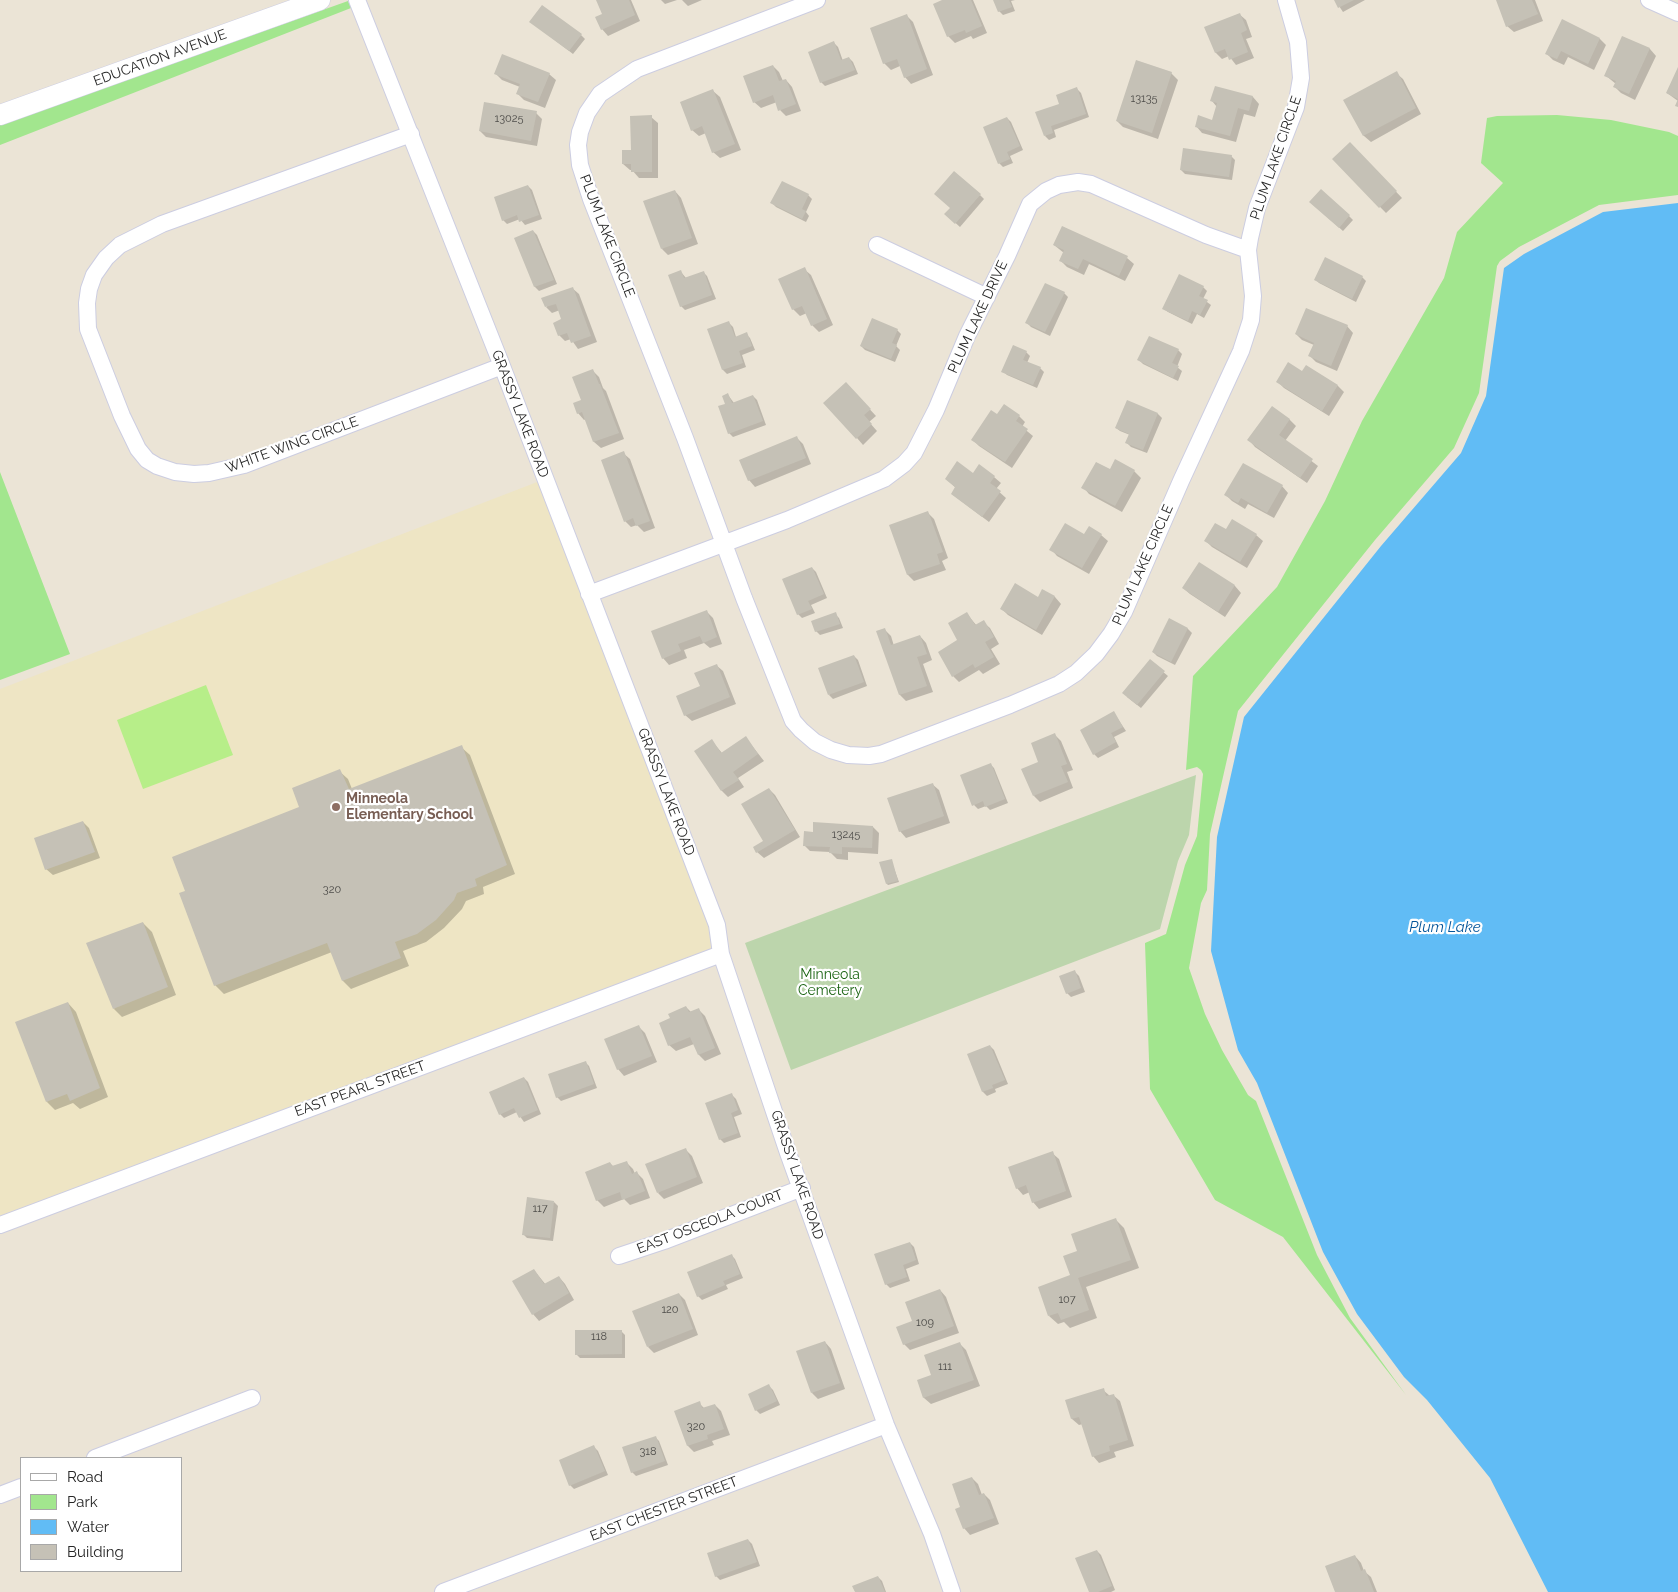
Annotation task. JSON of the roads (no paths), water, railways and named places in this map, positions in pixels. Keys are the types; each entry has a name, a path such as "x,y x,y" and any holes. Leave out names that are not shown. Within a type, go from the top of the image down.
{"street":[{"name":"EDUCATION AVENUE","path":"0,115 320,0"},
{"name":"GRASSY LAKE ROAD","path":"357,0 502,366 717,925 721,954 788,1153 886,1425 932,1534 952,1592"},
{"name":"PLUM LAKE CIRCLE","path":"817,0 637,69 600,94 587,113 580,132 578,145 580,165 591,199 678,419 767,658 793,721 815,742 831,750 848,755 869,756 881,754 1010,705 1058,684 1076,673 1112,634 1124,612 1241,351 1251,320 1253,296 1248,250 1257,208 1296,107 1299,88 1301,67 1298,42 1286,0"},
{"path":"1649,0 1678,13"},
{"name":"WHITE WING CIRCLE","path":"411,134 162,224 120,245 106,258 94,275 88,289 88,329 122,416 138,449 147,460 157,466 175,472 209,473 244,465 502,366"},
{"name":"PLUM LAKE DRIVE","path":"724,544 787,520 884,478 904,464 914,453 936,410 967,336 1030,204 1046,191 1059,185 1078,182 1091,184 1206,236 1248,250"},
{"path":"877,245 987,297"},
{"path":"590,594 724,544"},
{"name":"EAST PEARL STREET","path":"0,1225 721,954"},
{"name":"EAST OSCEOLA COURT","path":"619,1256 664,1241 802,1188"},
{"path":"98,1457 252,1398"},
{"name":"EAST CHESTER STREET","path":"443,1592 886,1425"},
{"path":"0,1495 20,1486"}],"water":[{"name":"Plum Lake","path":"1678,203 1678,1592 1548,1592 1490,1478 1427,1400 1404,1377 1357,1314 1323,1252 1257,1083 1238,1050 1211,951 1217,837 1244,717 1381,546 1461,453 1486,396 1504,268 1524,254 1603,212"}],"place":[{"name":"Minneola Elementary School","path":"336,807"}],"park label":[{"name":"Minneola Cemetery","path":"830,984"}]}
